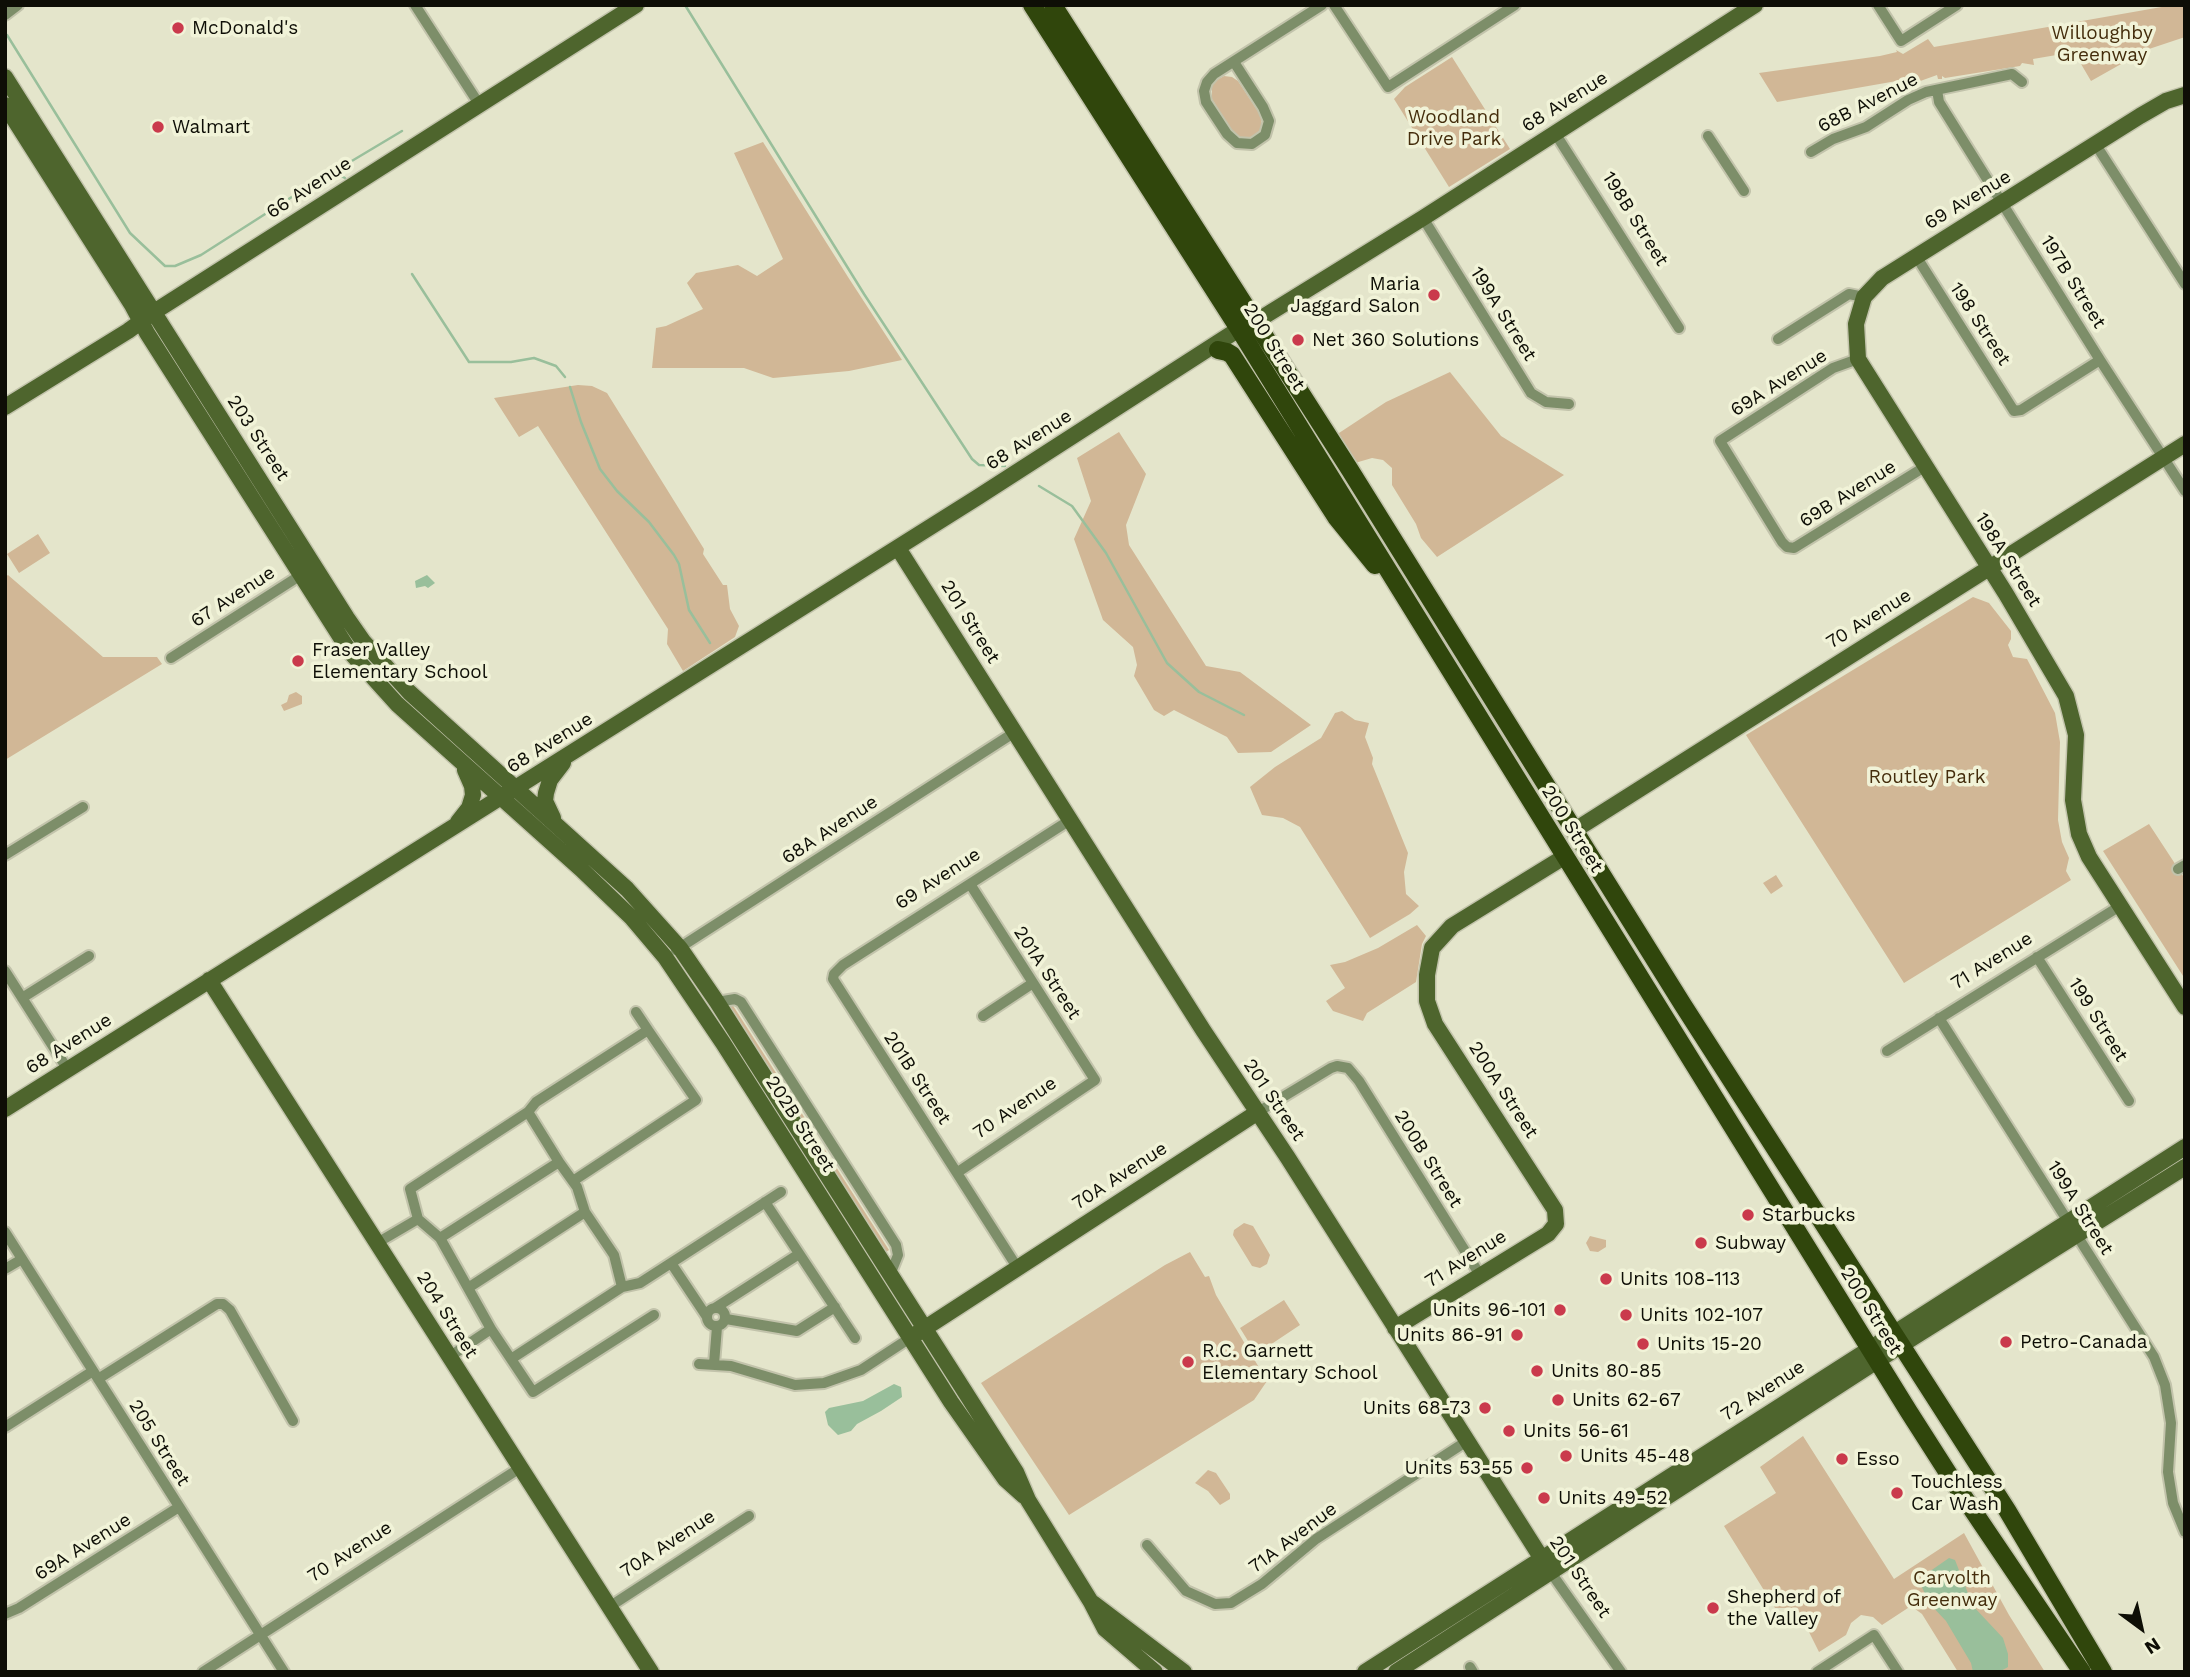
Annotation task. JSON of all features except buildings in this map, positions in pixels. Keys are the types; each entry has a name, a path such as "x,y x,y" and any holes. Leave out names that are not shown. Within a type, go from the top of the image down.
{"main road":[{"name":"200 Street","path":"1032,5 1247,325 1575,830 1683,1005 2007,1510 2103,1672"},
{"name":"200 Street","path":"1053,5 1247,325 1409,607 1955,1484 2082,1672"},
{"path":"1218,350 1232,355 1336,517 1409,607"},
{"path":"1534,809 1553,824 1565,830 1575,830"}],"street":[{"path":"5,15 18,5"},
{"path":"415,5 479,104"},
{"name":"66 Avenue","path":"5,407 636,5"},
{"path":"1234,62 1269,121 1265,135 1259,141 1248,145 1237,143 1231,138 1205,97 1205,86 1210,78 1234,62 1322,5"},
{"path":"1334,5 1388,87 1515,5"},
{"name":"68 Avenue","path":"5,1109 898,548 1115,410 1129,397 1423,218 1755,5"},
{"path":"1878,5 1901,41 1956,5"},
{"name":"68B Avenue","path":"1811,152 1833,139 1867,127 1918,95 2012,74 2022,82"},
{"name":"203 Street","path":"5,77 333,627 369,674 397,704 501,798"},
{"name":"197B Street","path":"1937,90 1939,102 2185,491"},
{"name":"69 Avenue","path":"1778,339 1849,294 1864,297 1882,278 1916,256 2166,101 2185,96"},
{"name":"203 Street","path":"5,106 316,567 347,618 417,700 516,789"},
{"name":"198B Street","path":"1555,133 1679,328"},
{"path":"1708,136 1744,191"},
{"path":"2096,145 2185,284"},
{"name":"199A Street","path":"1423,218 1531,393 1546,402 1569,404"},
{"name":"198 Street","path":"1916,256 2014,411 2021,410 2100,360"},
{"name":"198A Street","path":"1864,297 1856,324 1858,359 2066,696 2076,735 2074,808 2079,834 2089,857 2120,906"},
{"name":"68 Avenue","path":"1115,410 1136,406 1218,350"},
{"name":"69A Avenue","path":"1787,547 1720,441 1833,368 1858,359"},
{"name":"70 Avenue","path":"1575,830 2185,444"},
{"name":"69B Avenue","path":"1787,547 1794,548 1926,466"},
{"name":"201 Street","path":"898,548 1210,1042 1258,1112 1546,1565 1620,1672"},
{"name":"67 Avenue","path":"171,658 316,567"},
{"name":"68A Avenue","path":"665,957 1015,732"},
{"path":"562,829 549,813 545,801 546,793 558,767 575,752"},
{"path":"455,827 469,808 473,795 472,786 462,765"},
{"name":"202B Street","path":"516,789 627,889 680,948 890,1275 917,1333"},
{"name":"202B Street","path":"501,798 615,901 665,957 917,1333 1016,1472 1028,1500 1105,1629 1155,1672"},
{"path":"5,855 83,807"},
{"name":"69 Avenue","path":"833,979 843,965 1070,820"},
{"name":"200A Street","path":"1556,1224 1555,1210 1435,1024 1427,1001 1427,975 1432,948 1452,926 1564,857"},
{"name":"201A Street","path":"970,884 1096,1080"},
{"path":"2120,906 2185,1007"},
{"name":"71 Avenue","path":"1887,1051 2120,906"},
{"path":"22,998 89,956"},
{"name":"199 Street","path":"2038,957 2129,1101"},
{"path":"5,971 68,1070"},
{"name":"201B Street","path":"833,979 1017,1267"},
{"name":"204 Street","path":"209,980 651,1672"},
{"path":"983,1016 1033,983"},
{"path":"573,1181 696,1100 636,1012"},
{"name":"199A Street","path":"1939,1018 2154,1357 2165,1385 2171,1423 2168,1472 2173,1503 2185,1532"},
{"path":"648,1030 536,1102 528,1112 410,1189 418,1219 440,1238 491,1329 533,1392 654,1315"},
{"name":"70A Avenue","path":"917,1333 1258,1112 1324,1072 1337,1066 1343,1067"},
{"name":"200B Street","path":"1343,1067 1348,1068 1359,1081 1480,1275"},
{"name":"70 Avenue","path":"958,1172 1096,1080"},
{"path":"528,1112 573,1181 584,1212 614,1255 622,1287"},
{"name":"72 Avenue","path":"1898,1339 2068,1221 2185,1147"},
{"path":"440,1238 559,1161"},
{"name":"72 Avenue","path":"1365,1672 1546,1565 1898,1339 2076,1236 2185,1167"},
{"path":"511,1359 622,1287 640,1283 781,1192"},
{"path":"765,1202 855,1338"},
{"path":"468,1288 584,1212"},
{"path":"377,1243 418,1219"},
{"name":"71 Avenue","path":"1395,1328 1548,1234 1556,1224"},
{"name":"205 Street","path":"5,1232 284,1672"},
{"path":"711,1312 799,1254"},
{"path":"5,1269 22,1259"},
{"path":"671,1263 711,1312 711,1325 721,1323 797,1331 835,1307"},
{"path":"5,1427 217,1304 223,1304 230,1310 293,1421"},
{"path":"711,1312 723,1311 714,1364"},
{"path":"449,1357 491,1329"},
{"path":"699,1364 731,1366 787,1383 824,1383 860,1370 917,1333"},
{"path":"2171,1423 2183,1423"},
{"name":"71A Avenue","path":"1147,1545 1186,1591 1215,1604 1231,1603 1262,1584 1316,1539 1467,1441"},
{"name":"70 Avenue","path":"203,1672 520,1468"},
{"name":"69A Avenue","path":"5,1614 19,1608 179,1507"},
{"name":"70A Avenue","path":"609,1607 749,1516"},
{"name":"72 Avenue","path":"1396,1672 1546,1565"},
{"name":"202B Street","path":"1091,1602 1184,1672"},
{"path":"1817,1672 1874,1635 1898,1672"}],"green space":[{"name":"Willoughby Greenway","path":"2185,5 2185,37 2146,50 2091,81 2074,52 2033,59 2034,65 2022,63 2020,66 1945,78 1942,76 1942,79 1938,79 1937,75 1912,84 1908,79 1777,102 1759,73 1880,56 1897,52 1896,50 1903,54 1928,39 1934,47"},
{"name":"Woodland Drive Park","path":"1452,57 1510,149 1449,187 1394,99 1405,87"},
{"path":"1224,76 1238,81 1261,116 1262,128 1252,138 1241,138 1233,133 1212,99 1212,85"},
{"path":"763,142 902,360 849,371 773,378 744,368 652,368 656,328 703,309 687,283 696,273 738,265 757,276 783,259 734,153"},
{"path":"1450,372 1501,436 1564,475 1437,557 1421,538 1416,524 1392,485 1392,468 1383,460 1372,458 1355,463 1336,435 1386,402"},
{"path":"578,385 592,386 607,393 704,549 703,554 723,585 727,585 730,609 739,626 735,637 683,671 667,644 668,629 538,426 519,437 494,398"},
{"path":"1119,432 1146,474 1126,525 1129,545 1206,666 1240,672 1311,725 1271,752 1238,753 1227,737 1174,710 1164,716 1154,710 1134,676 1137,665 1133,647 1103,620 1074,539 1091,501 1077,458"},
{"path":"38,534 50,553 19,573 7,554"},
{"path":"8,575 103,657 157,657 162,664 5,760 5,577"},
{"name":"Routley Park","path":"1973,597 1989,603 2011,631 2008,645 2013,657 2027,659 2055,713 2060,742 2058,820 2062,842 2069,858 2066,871 2071,880 1904,983 1746,735"},
{"path":"296,692 302,696 302,704 284,711 281,705 287,702 289,695"},
{"path":"1342,711 1355,720 1369,723 1365,737 1373,758 1372,764 1408,853 1404,872 1406,894 1419,906 1370,938 1300,827 1283,818 1262,815 1250,787 1275,767 1321,738 1335,713"},
{"path":"2149,824 2185,879 2185,979 2103,851"},
{"path":"1776,875 1783,886 1771,894 1763,883"},
{"path":"1417,925 1426,936 1422,944 1416,982 1367,1013 1363,1021 1333,1011 1326,1001 1345,988 1330,965 1345,962 1378,948"},
{"path":"732,1004 889,1250 885,1253 727,1005"},
{"path":"1244,1223 1253,1226 1270,1255 1267,1264 1260,1268 1252,1266 1233,1235 1234,1230"},
{"path":"1590,1236 1606,1240 1606,1247 1598,1252 1590,1251 1586,1243"},
{"path":"1190,1252 1205,1277 1209,1276 1216,1295 1267,1381 1254,1400 1069,1515 981,1383 1165,1265"},
{"path":"1284,1300 1300,1325 1264,1349 1261,1344 1253,1349 1240,1328"},
{"name":"Carvolth Greenway","path":"1803,1436 1894,1579 1964,1533 2009,1615 2045,1672 1958,1672 1922,1614 1911,1606 1882,1625 1873,1617 1861,1615 1851,1623 1846,1635 1819,1652 1797,1608 1775,1608 1724,1526 1776,1493 1760,1467"},
{"path":"1208,1470 1216,1473 1230,1494 1230,1499 1220,1505 1208,1491 1195,1483"}],"shaded area":[{"path":"427,575 435,583 428,588 416,588 415,581"},
{"path":"894,1384 901,1387 902,1397 857,1424 851,1431 838,1435 828,1425 825,1412 829,1408 863,1401"},
{"path":"1949,1558 1955,1560 1973,1606 2003,1638 2008,1654 2008,1667 1999,1672 1973,1672 1971,1663 1946,1621 1929,1603 1921,1585 1926,1574"}],"waterway":[{"path":"685,5 864,294 972,459 979,465 1005,466"},
{"path":"7,35 130,233 165,266 175,266 201,255 309,186"},
{"path":"330,174 402,131"},
{"path":"333,172 345,178"},
{"path":"412,274 469,362 511,362 534,358 556,366 565,377"},
{"path":"570,387 600,469 617,491 649,522 674,555 679,564 689,610 710,643"},
{"path":"1039,486 1072,506 1106,553 1167,663 1199,692 1244,715"}],"place":[{"name":"McDonald's","path":"178,28"},
{"name":"Walmart","path":"158,127"},
{"name":"Maria Jaggard Salon","path":"1434,295"},
{"name":"Net 360 Solutions","path":"1298,340"},
{"name":"Fraser Valley Elementary School","path":"298,661"},
{"name":"Starbucks","path":"1748,1215"},
{"name":"Subway","path":"1701,1243"},
{"name":"Units 108-113","path":"1606,1279"},
{"name":"Units 96-101","path":"1560,1310"},
{"name":"Units 102-107","path":"1626,1315"},
{"name":"Units 86-91","path":"1517,1335"},
{"name":"Petro-Canada","path":"2006,1342"},
{"name":"Units 15-20","path":"1643,1344"},
{"name":"R.C. Garnett Elementary School","path":"1188,1362"},
{"name":"Units 80-85","path":"1537,1371"},
{"name":"Units 62-67","path":"1558,1400"},
{"name":"Units 68-73","path":"1485,1408"},
{"name":"Units 56-61","path":"1509,1431"},
{"name":"Units 45-48","path":"1566,1456"},
{"name":"Esso","path":"1842,1459"},
{"name":"Units 53-55","path":"1527,1468"},
{"name":"Touchless Car Wash","path":"1897,1493"},
{"name":"Units 49-52","path":"1544,1498"},
{"name":"Shepherd of the Valley","path":"1713,1608"}]}
